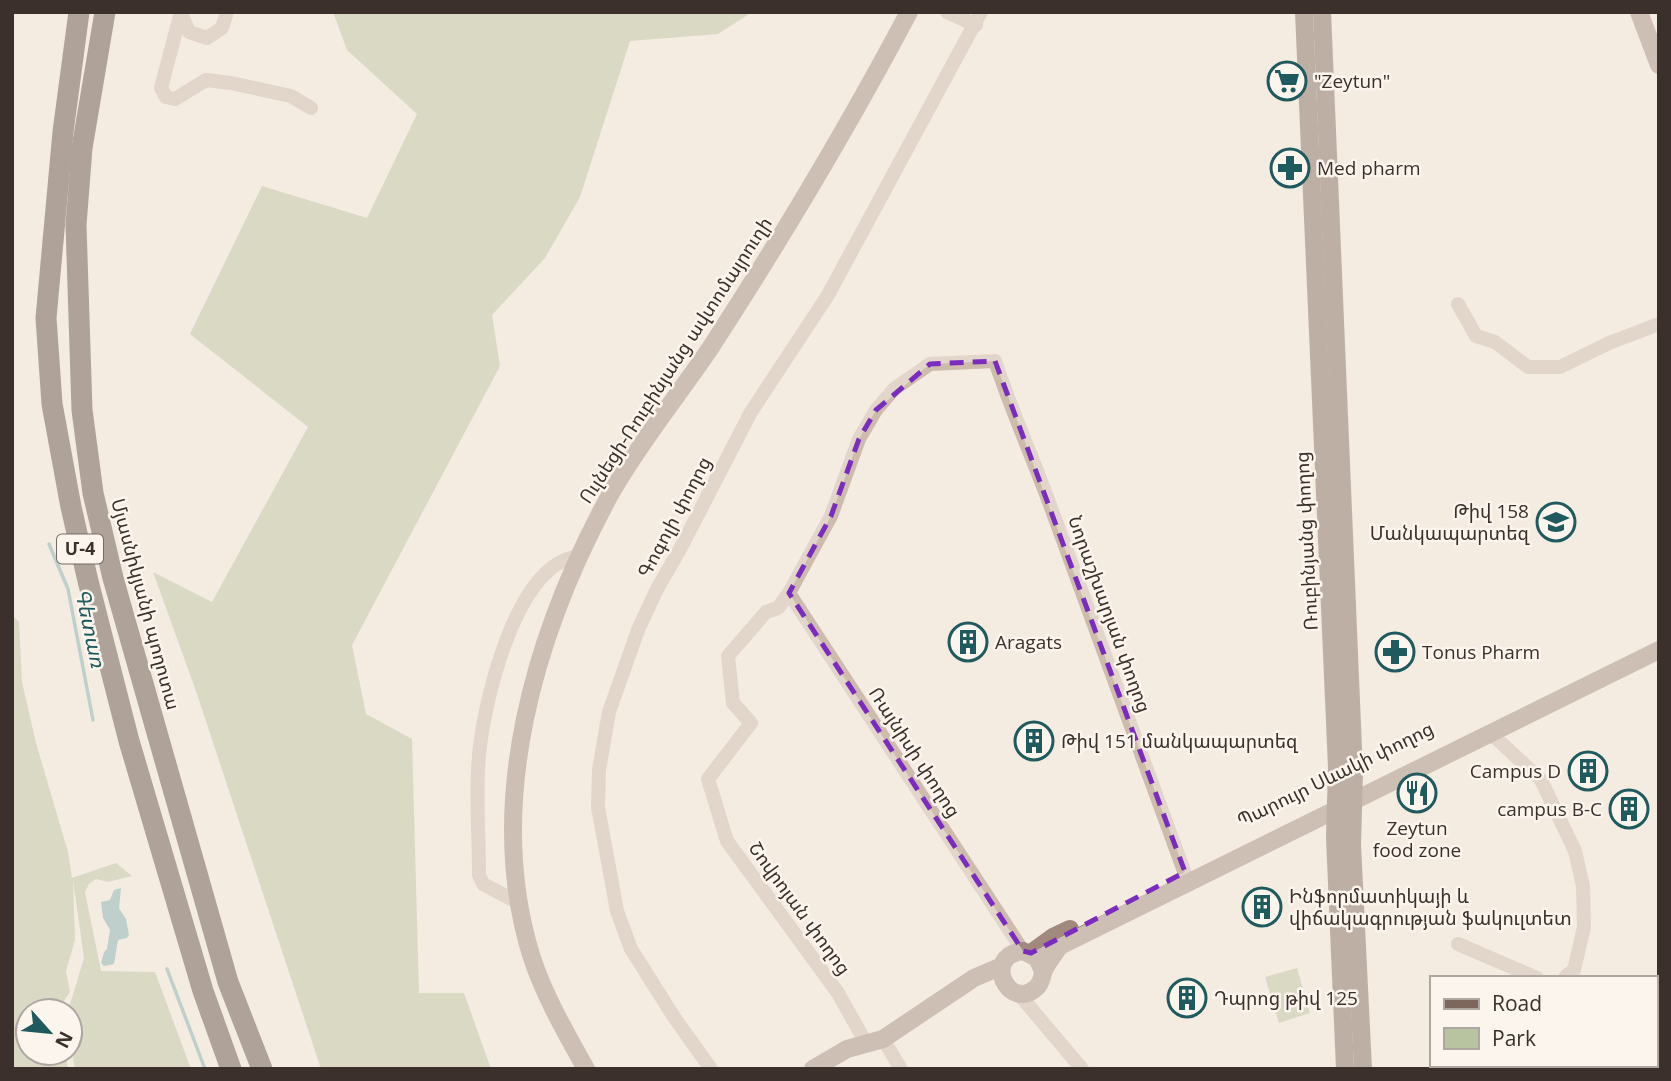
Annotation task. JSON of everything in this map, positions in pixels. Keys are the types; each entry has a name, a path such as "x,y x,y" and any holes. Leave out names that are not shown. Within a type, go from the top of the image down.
{"highway":[{"name":"Մ-4","path":"79,12 46,318 52,404 85,568 130,741 203,990 231,1069"},
{"name":"Մյասնիկյանի պողոտա","path":"105,12 82,148 76,225 82,410 93,492 113,578 228,982 262,1069"}],"main road":[{"name":"Ռուբինյանց փողոց","path":"1304,12 1345,798 1352,845 1363,1069"},
{"name":"Ռուբինյանց փողոց","path":"1322,12 1345,798 1335,837 1345,1069"}],"street":[{"path":"181,13 189,32 207,38 222,28 227,12"},
{"name":"Ուլնեցի-Ռուբինյանց ավտոմայրուղի","path":"586,1069 545,993 532,957 519,903 513,814 518,758 539,664 580,555 629,465 709,350 760,270 909,12"},
{"path":"947,12 979,19"},
{"path":"1639,12 1659,65"},
{"path":"181,13 161,88 166,97 175,99 206,80 291,96 311,108"},
{"name":"Գոգոլի փողոց","path":"711,1069 631,949 617,912 598,807 599,770 609,712 638,630 657,589 680,551 751,412 828,295 979,19"},
{"path":"1458,304 1476,336 1495,342 1528,367 1560,367 1609,343 1659,324"},
{"name":"Շովրոյան փողոց","path":"874,1041 727,841 708,779 751,723 733,702 728,656 766,612 778,608 789,593 831,516 859,439 876,410 894,389 930,364 995,361"},
{"name":"Նորաշխարյան փողոց","path":"995,361 1014,419 1040,478 1186,877"},
{"path":"519,903 483,884 479,875 480,748 488,695 509,633 529,595 546,573 563,560 580,555"},
{"name":"Ռայնիսի փողոց","path":"789,593 1010,932 1014,961"},
{"name":"Պարույր Սևակի փողոց","path":"1014,961 1053,937 1186,877 1659,637"},
{"name":"Պարույր Սևակի փողոց","path":"1345,798 1487,734 1659,650"},
{"path":"1487,734 1496,738 1541,780 1575,851 1583,886 1584,927 1574,970 1567,976"},
{"name":"Պարույր Սևակի փողոց","path":"1026,991 1040,985 1043,971 1060,946 1186,877"},
{"path":"1458,944 1532,976"},
{"path":"1014,961 1009,989 1026,991 1040,1017 1079,1067"},
{"path":"813,1069 847,1049 874,1041 982,975 1014,961 1042,964 1043,971"},
{"path":"874,1041 901,1069"}],"highlighted area":[{"path":"995,361 1185,872 1031,953 1023,951 789,593 831,516 859,439 876,410 930,364"}],"green space":[{"path":"333,12 752,12 718,34 630,41 580,197 545,258 492,315 500,366 352,645 366,714 412,739 419,993 464,993 491,1069 321,1069 196,691 153,572 212,602 308,427 190,334 262,186 367,218 417,114 347,50"},
{"path":"12,615 19,622 22,682 36,743 68,852 72,878 116,863 132,876 108,882 96,879 89,884 85,892 101,971 155,972 191,1069 75,1069 84,1067 84,997 72,997 84,958 73,880 75,940 66,971 70,992 67,997 14,997 14,1067 68,1069 12,1069"},
{"path":"1297,968 1310,1013 1279,1023 1265,977"}],"water":[{"path":"121,888 119,908 126,919 129,935 118,940 114,964 104,966 101,963 107,949 110,930 103,918 101,902 110,900 114,890"}],"waterway":[{"name":"Գետառ","path":"49,544 68,589 93,720"},
{"name":"Գետառ","path":"167,969 205,1069"}],"place":[{"name":"\"Zeytun\"","path":"1287,81"},
{"name":"Med pharm","path":"1290,168"},
{"name":"Թիվ 158 Մանկապարտեզ","path":"1556,522"},
{"name":"Aragats","path":"968,642"},
{"name":"Tonus Pharm","path":"1395,652"},
{"name":"Թիվ 151 մանկապարտեզ","path":"1034,741"},
{"name":"Campus D","path":"1588,771"},
{"name":"Zeytun food zone","path":"1417,793"},
{"name":"campus B-C","path":"1629,809"},
{"name":"Ինֆորմատիկայի և վիճակագրության ֆակուլտետ","path":"1262,907"},
{"name":"Դպրոց թիվ 125","path":"1187,998"}]}
